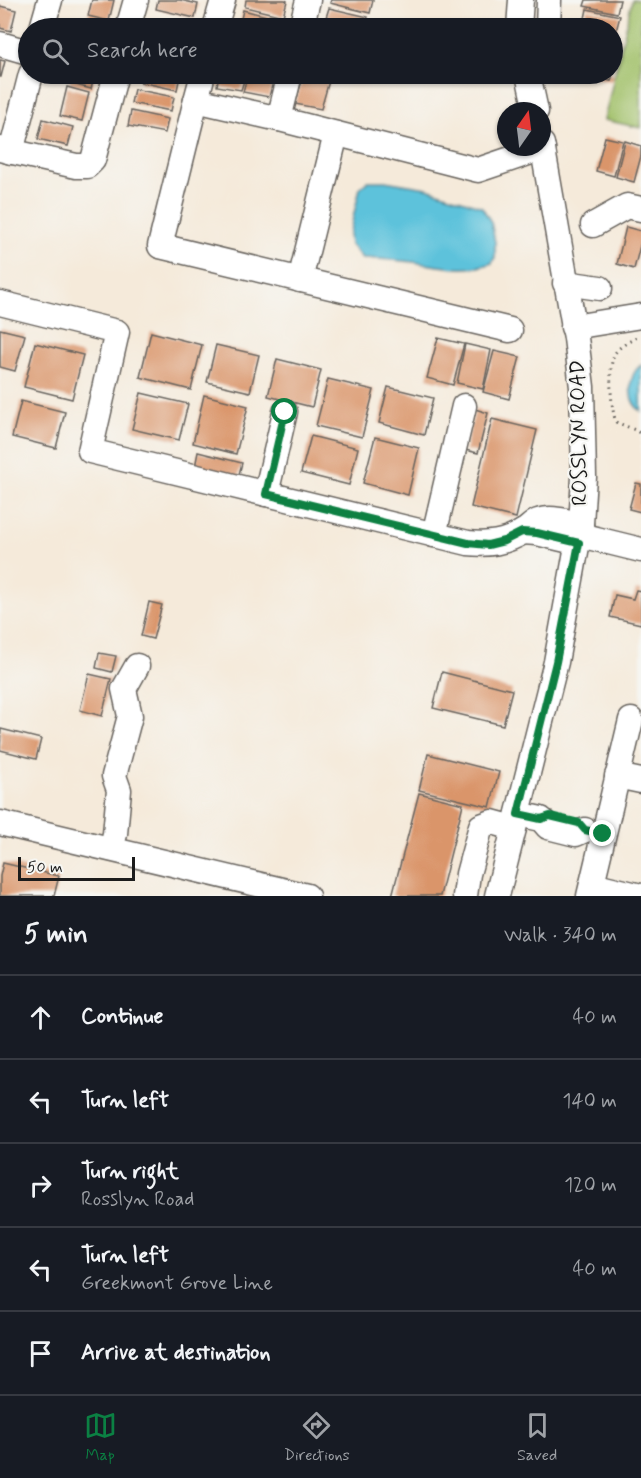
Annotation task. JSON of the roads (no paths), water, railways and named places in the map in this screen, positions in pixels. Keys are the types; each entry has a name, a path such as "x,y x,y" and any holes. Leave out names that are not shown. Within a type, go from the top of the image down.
{"street":[{"path":"45,18 50,0"},
{"path":"131,18 136,0"},
{"path":"218,18 223,0"},
{"path":"304,18 308,0"},
{"path":"520,18 521,0"},
{"path":"548,18 549,0"},
{"path":"0,44 18,49"},
{"path":"28,84 5,151 76,166 87,166 93,160 113,84"},
{"path":"200,84 160,246 510,330"},
{"path":"279,119 288,84"},
{"path":"196,100 478,170 515,156"},
{"path":"300,280 336,134"},
{"name":"ROSSLYN ROAD","path":"497,896 524,820 580,534 584,477 582,387 544,156"},
{"path":"592,225 627,206 641,208"},
{"path":"565,283 600,288"},
{"path":"0,303 117,332 90,451 468,543 488,545 504,541 522,532 580,534 641,550"},
{"path":"573,327 641,316"},
{"path":"435,535 464,406"},
{"path":"266,494 285,412"},
{"path":"111,849 115,834 119,790 114,776 130,716 124,689 137,666"},
{"path":"631,720 617,776 594,832 590,890 641,896"},
{"path":"617,776 641,782"},
{"path":"465,896 468,874 481,826 492,822 524,820 576,834 594,832"},
{"path":"0,823 307,896"}],"water":[{"path":"368,181 385,181 427,188 482,207 491,222 495,242 495,257 492,263 462,268 362,258 350,244 349,235 360,188"},
{"path":"641,365 641,411 633,401 630,388 633,375"}]}
